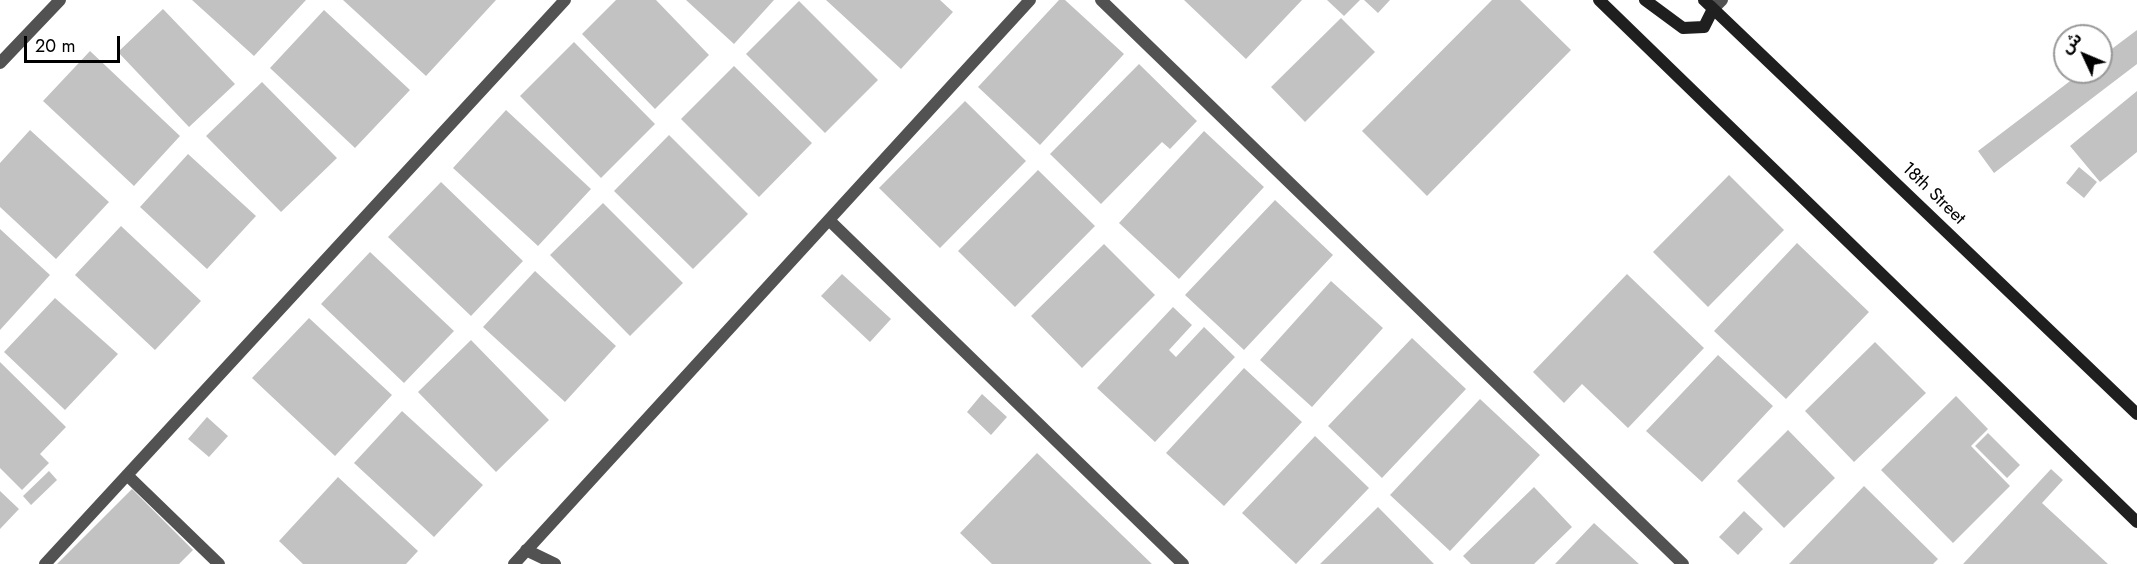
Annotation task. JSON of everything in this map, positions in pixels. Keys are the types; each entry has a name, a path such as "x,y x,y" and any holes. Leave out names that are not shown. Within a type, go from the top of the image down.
{"street":[{"path":"0,63 60,0"},
{"path":"45,564 565,0"},
{"path":"514,564 1030,0"},
{"path":"1101,0 1683,564"},
{"path":"1599,0 2137,522"},
{"path":"1645,0 1683,28 1704,27 1718,5"},
{"name":"18th Street","path":"1704,0 1718,5 2137,414"},
{"path":"830,220 1183,564"},
{"path":"127,475 219,564"},
{"path":"526,550 555,564"}],"building":[{"path":"192,0 306,0 254,56"},
{"path":"343,0 496,0 426,76"},
{"path":"616,0 656,0 709,55 655,109 582,34"},
{"path":"686,0 774,0 734,44"},
{"path":"826,0 940,0 953,12 901,69"},
{"path":"1059,0 1065,0 1124,54 1040,145 978,87"},
{"path":"1184,0 1302,0 1246,59"},
{"path":"1327,0 1360,0 1344,16"},
{"path":"1364,0 1390,0 1378,13"},
{"path":"1492,0 1520,0 1571,50 1427,196 1362,131"},
{"path":"799,1 878,80 825,133 746,54"},
{"path":"163,9 235,84 189,127 118,52"},
{"path":"324,10 410,90 355,148 270,68"},
{"path":"1341,18 1375,52 1305,122 1271,87"},
{"path":"2137,30 2137,64 2113,82 2113,48"},
{"path":"574,42 655,124 601,178 520,96"},
{"path":"90,51 180,136 134,186 43,101"},
{"path":"1139,64 1197,121 1170,149 1162,142 1101,204 1050,154"},
{"path":"734,66 812,143 759,197 681,119"},
{"path":"262,82 337,158 281,212 206,136"},
{"path":"2066,84 2111,84 1994,173 1978,151"},
{"path":"2137,91 2137,152 2100,182 2070,146"},
{"path":"965,101 1026,161 940,248 879,188"},
{"path":"506,110 591,189 538,246 453,168"},
{"path":"30,130 109,202 56,259 0,207 0,163"},
{"path":"1204,131 1264,187 1179,279 1119,223"},
{"path":"669,135 748,214 693,269 614,191"},
{"path":"188,154 256,216 207,269 140,207"},
{"path":"2079,167 2097,182 2084,198 2066,183"},
{"path":"1038,170 1095,226 1015,307 958,251"},
{"path":"1729,175 1784,230 1708,307 1653,252"},
{"path":"441,182 523,261 471,316 388,237"},
{"path":"1275,200 1333,255 1244,350 1185,295"},
{"path":"603,203 683,283 630,336 550,255"},
{"path":"121,226 201,301 155,350 75,275"},
{"path":"0,229 50,275 0,330"},
{"path":"1797,243 1869,312 1786,399 1714,331"},
{"path":"1104,244 1155,295 1082,368 1031,316"},
{"path":"370,252 454,331 404,383 321,304"},
{"path":"535,271 616,346 565,402 483,327"},
{"path":"842,274 891,319 870,342 821,296"},
{"path":"1627,274 1704,348 1628,428 1582,384 1564,403 1533,372"},
{"path":"1331,281 1383,328 1312,407 1260,360"},
{"path":"55,298 118,354 65,410 4,352"},
{"path":"1173,307 1192,325 1169,350 1176,357 1204,327 1235,357 1155,442 1097,388"},
{"path":"309,318 392,395 335,456 252,378"},
{"path":"1412,338 1466,389 1382,478 1328,426"},
{"path":"471,340 549,420 496,472 418,392"},
{"path":"1875,342 1926,393 1854,462 1805,411"},
{"path":"1718,355 1773,406 1702,482 1646,431"},
{"path":"0,362 66,427 40,454 49,463 22,490 0,468"},
{"path":"1244,368 1302,422 1224,506 1166,453"},
{"path":"982,394 1007,417 991,435 967,412"},
{"path":"1956,396 1988,429 1971,446 2010,486 1953,543 1881,470"},
{"path":"1480,399 1540,455 1450,551 1390,495"},
{"path":"402,411 483,485 434,537 354,463"},
{"path":"207,417 228,436 209,457 188,439"},
{"path":"1788,430 1835,478 1784,528 1737,481"},
{"path":"1988,433 2020,465 2007,478 1975,446"},
{"path":"1315,436 1369,488 1296,564 1242,513"},
{"path":"1037,453 1152,564 992,564 960,533"},
{"path":"2051,469 2063,480 2042,503 2108,564 1963,564"},
{"path":"49,471 57,480 31,505 23,496"},
{"path":"338,477 418,551 406,564 303,564 279,541"},
{"path":"1864,486 1938,559 1933,564 1789,564"},
{"path":"1534,487 1572,527 1534,564 1471,564 1463,556"},
{"path":"132,489 193,550 179,564 57,564"},
{"path":"0,491 19,509 0,529"},
{"path":"1378,507 1434,564 1320,564"},
{"path":"1744,511 1763,529 1738,555 1719,537"},
{"path":"1594,523 1639,564 1555,564"}]}
